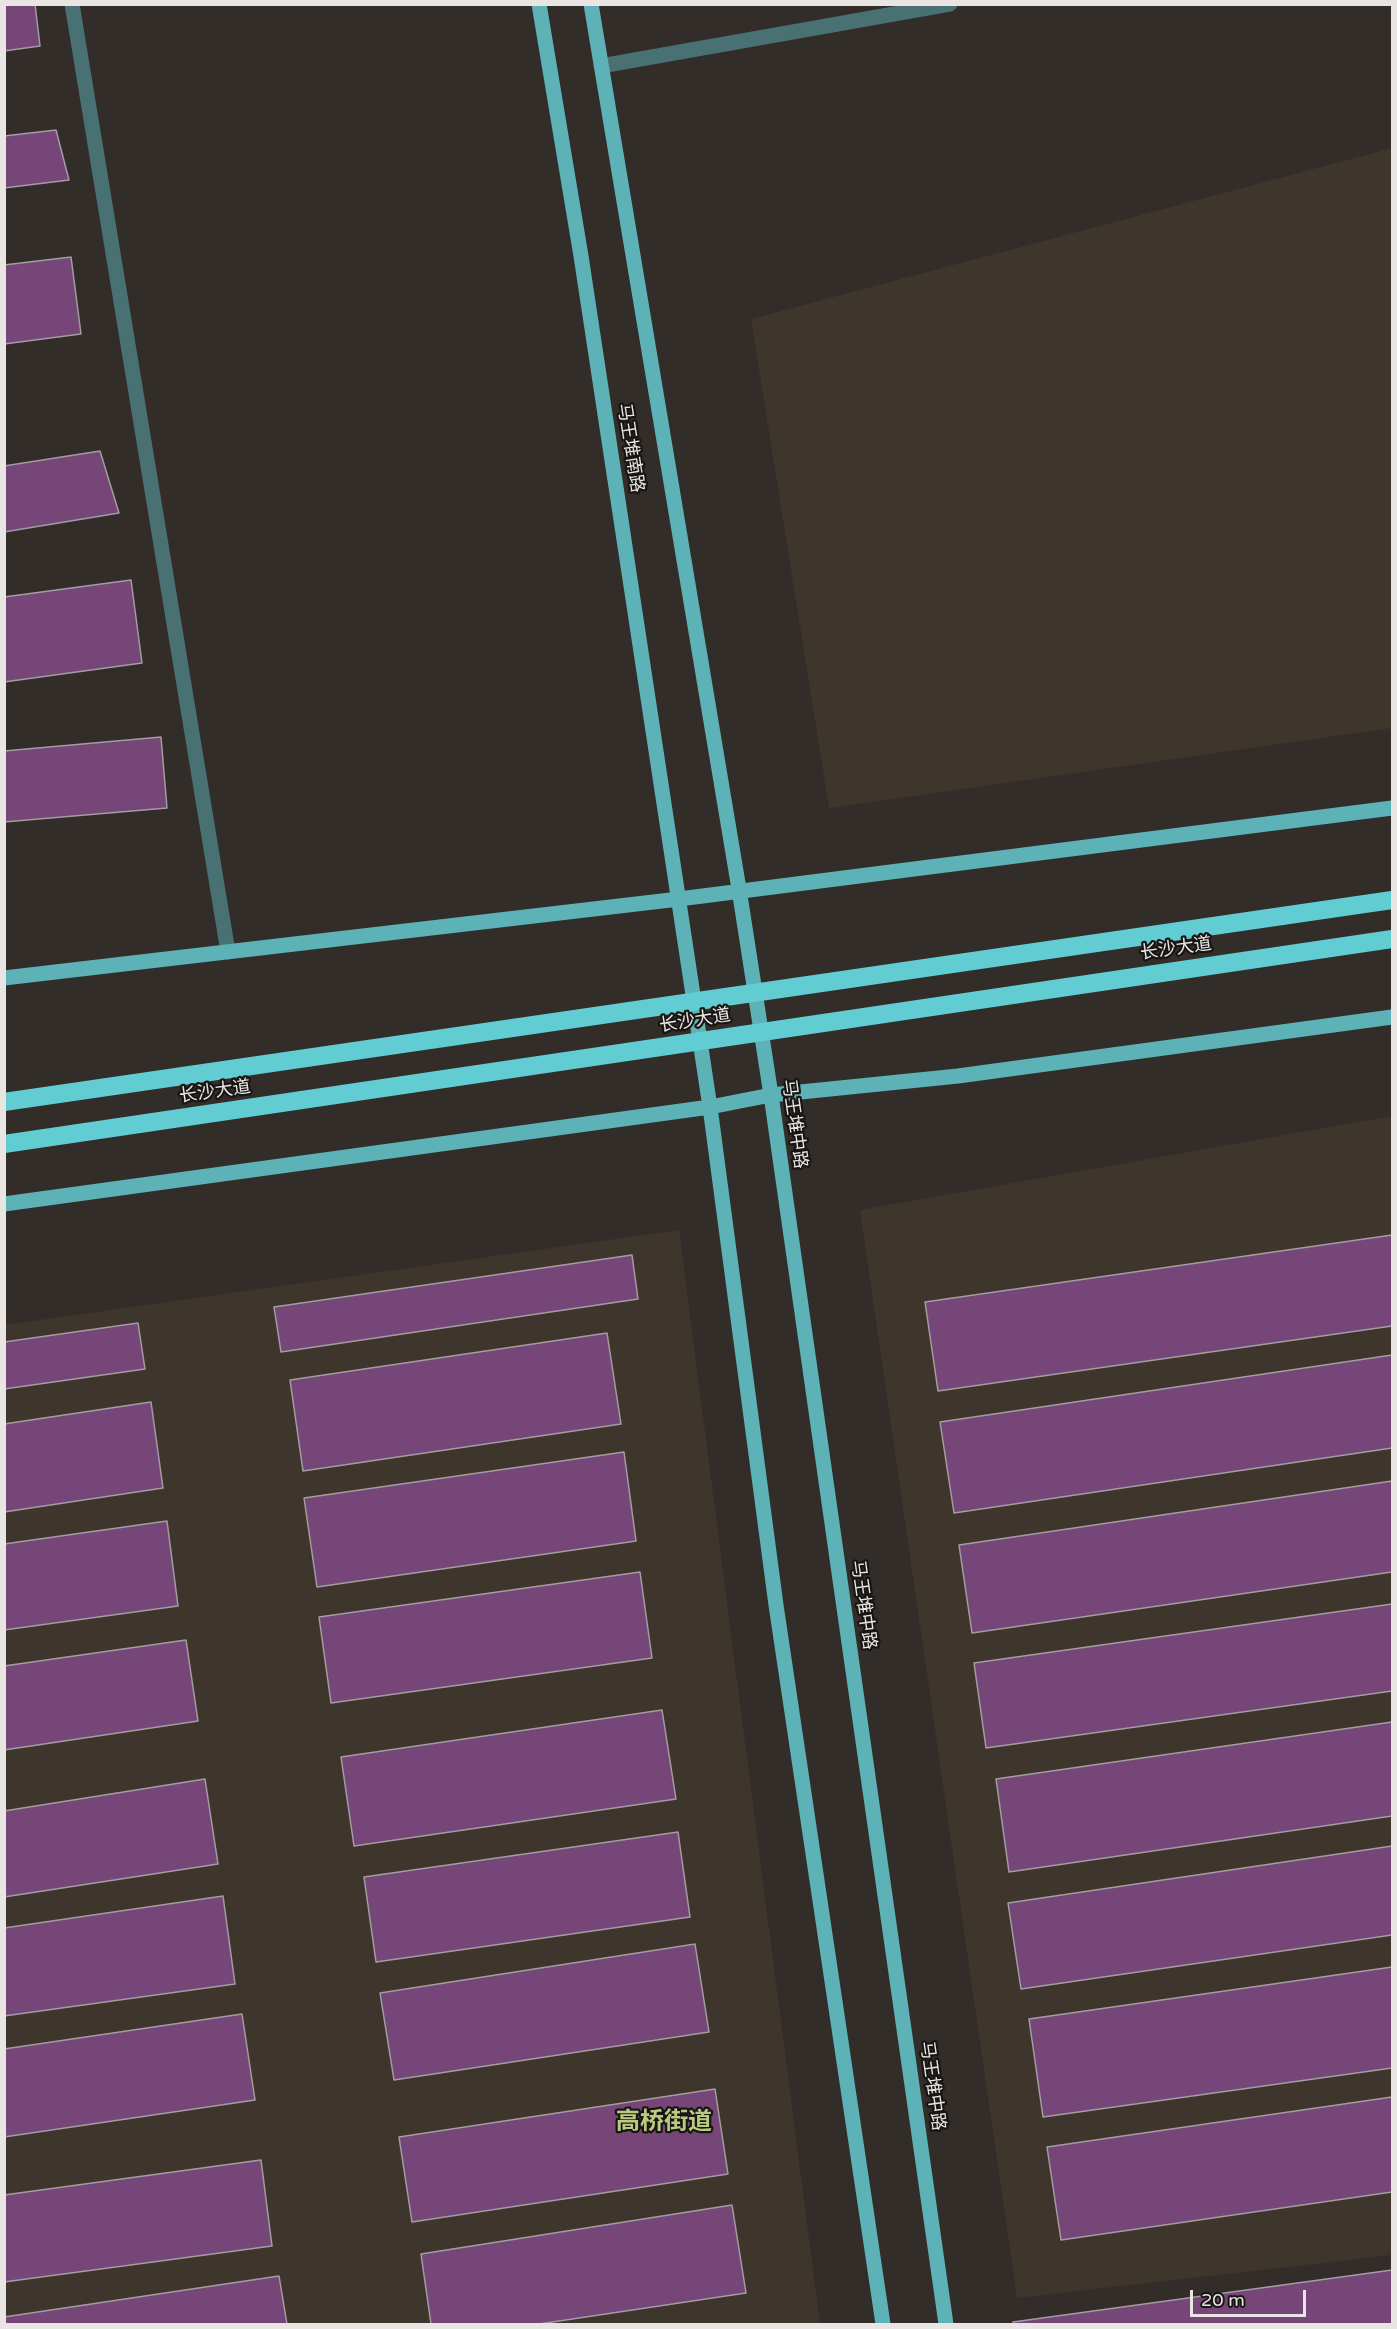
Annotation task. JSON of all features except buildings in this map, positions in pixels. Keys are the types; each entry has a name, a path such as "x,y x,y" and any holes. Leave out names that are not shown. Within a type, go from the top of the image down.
{"highway":[{"name":"长沙大道","path":"4,1102 1392,900"},
{"name":"长沙大道","path":"4,1144 1392,939"}],"main road":[{"name":"马王堆南路","path":"539,4 581,256 679,899"},
{"name":"马王堆南路","path":"591,4 738,891"},
{"path":"4,978 679,899 1392,808"},
{"name":"马王堆中路","path":"738,891 771,1095 946,2325"},
{"path":"679,899 710,1107 776,1605 883,2325"},
{"path":"4,1204 710,1107 771,1095 958,1076 1392,1017"}],"street":[{"path":"72,4 228,952"},
{"path":"601,66 950,4"}],"shaded area":[{"path":"1392,148 1392,728 829,808 751,319"},
{"path":"1392,1116 1392,2255 1017,2298 860,1210"},
{"path":"679,1230 820,2324 5,2324 4,1325"}],"district":[{"name":"高桥街道","path":"664,2123"}]}
